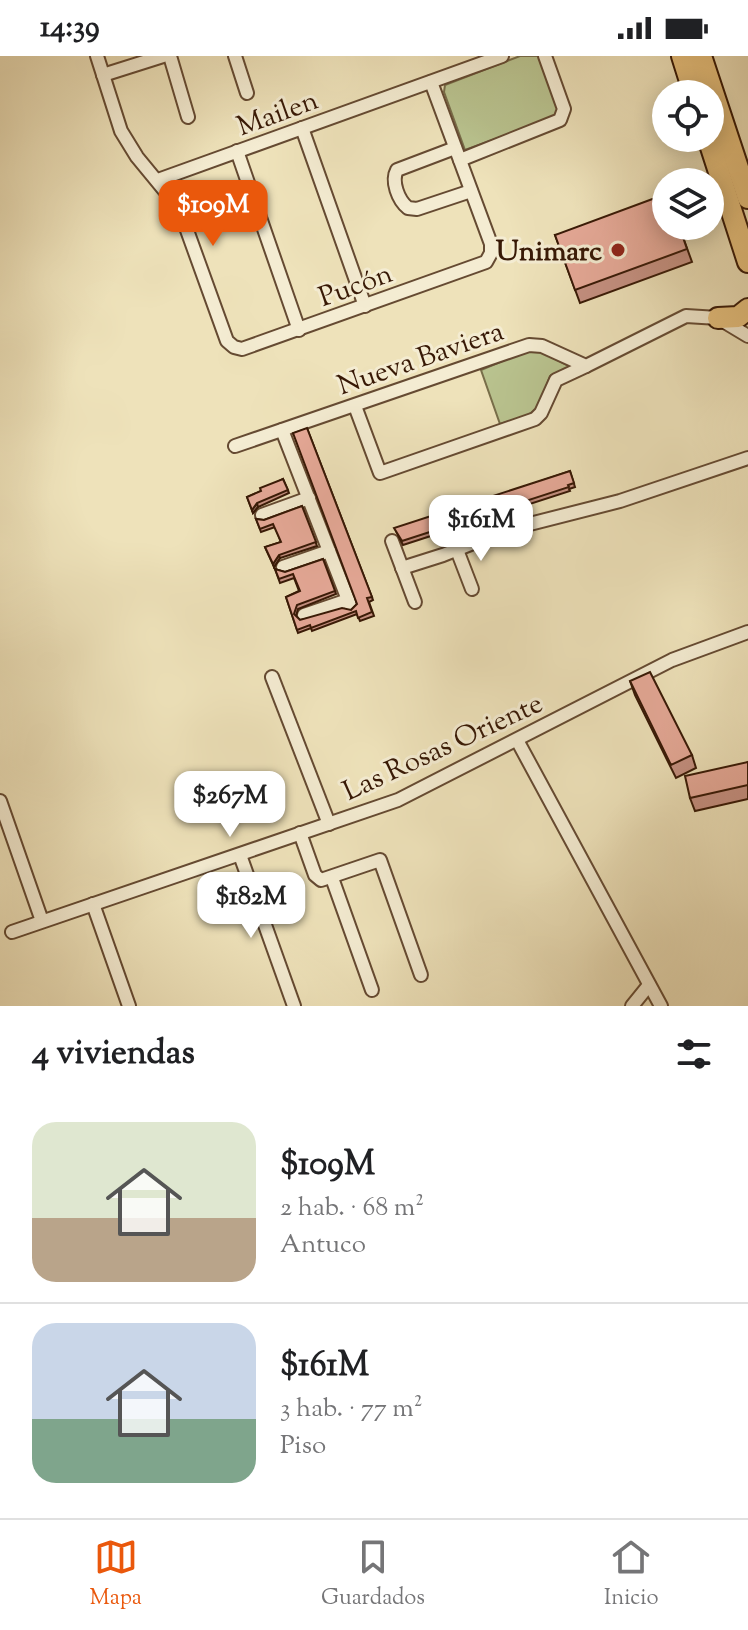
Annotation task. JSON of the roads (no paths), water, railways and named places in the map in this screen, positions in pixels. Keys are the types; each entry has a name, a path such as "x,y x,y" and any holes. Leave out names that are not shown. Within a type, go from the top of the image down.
{"main road":[{"path":"682,56 690,80"},
{"path":"701,56 731,175 748,262"},
{"path":"717,152 748,198"},
{"path":"718,318 738,317 748,309"}],"street":[{"path":"97,56 121,131 137,157 158,180"},
{"path":"103,75 163,56"},
{"path":"170,56 188,117"},
{"path":"235,56 247,93"},
{"name":"Mailen","path":"158,180 502,56"},
{"path":"431,82 458,154 471,191 411,209 403,203 394,182 397,170 458,154 557,122 563,117 564,109 545,56"},
{"path":"302,128 365,306"},
{"path":"237,151 299,330"},
{"name":"Pucón","path":"158,180 179,208 225,337 234,347 246,349 482,265 489,257 491,244 471,191"},
{"path":"355,406 380,473 535,419 541,413 556,380 686,316 718,318 748,336"},
{"name":"Nueva Baviera","path":"235,446 529,345 542,346 586,366"},
{"path":"282,430 349,603 304,615"},
{"path":"402,568 506,530 620,501 748,458"},
{"path":"262,515 309,498"},
{"path":"392,541 415,602"},
{"path":"457,550 472,589"},
{"path":"283,567 329,551"},
{"name":"Las Rosas Oriente","path":"12,932 398,800 672,660 748,632"},
{"path":"272,677 329,824"},
{"path":"517,740 661,1006"},
{"path":"0,801 42,921"},
{"path":"300,833 315,875 321,880 380,860 421,975"},
{"path":"240,855 294,1006"},
{"path":"332,878 372,990"},
{"path":"93,904 129,1006"},
{"path":"632,1006 649,985"}],"place":[{"name":"Unimarc","path":"618,250"}]}
